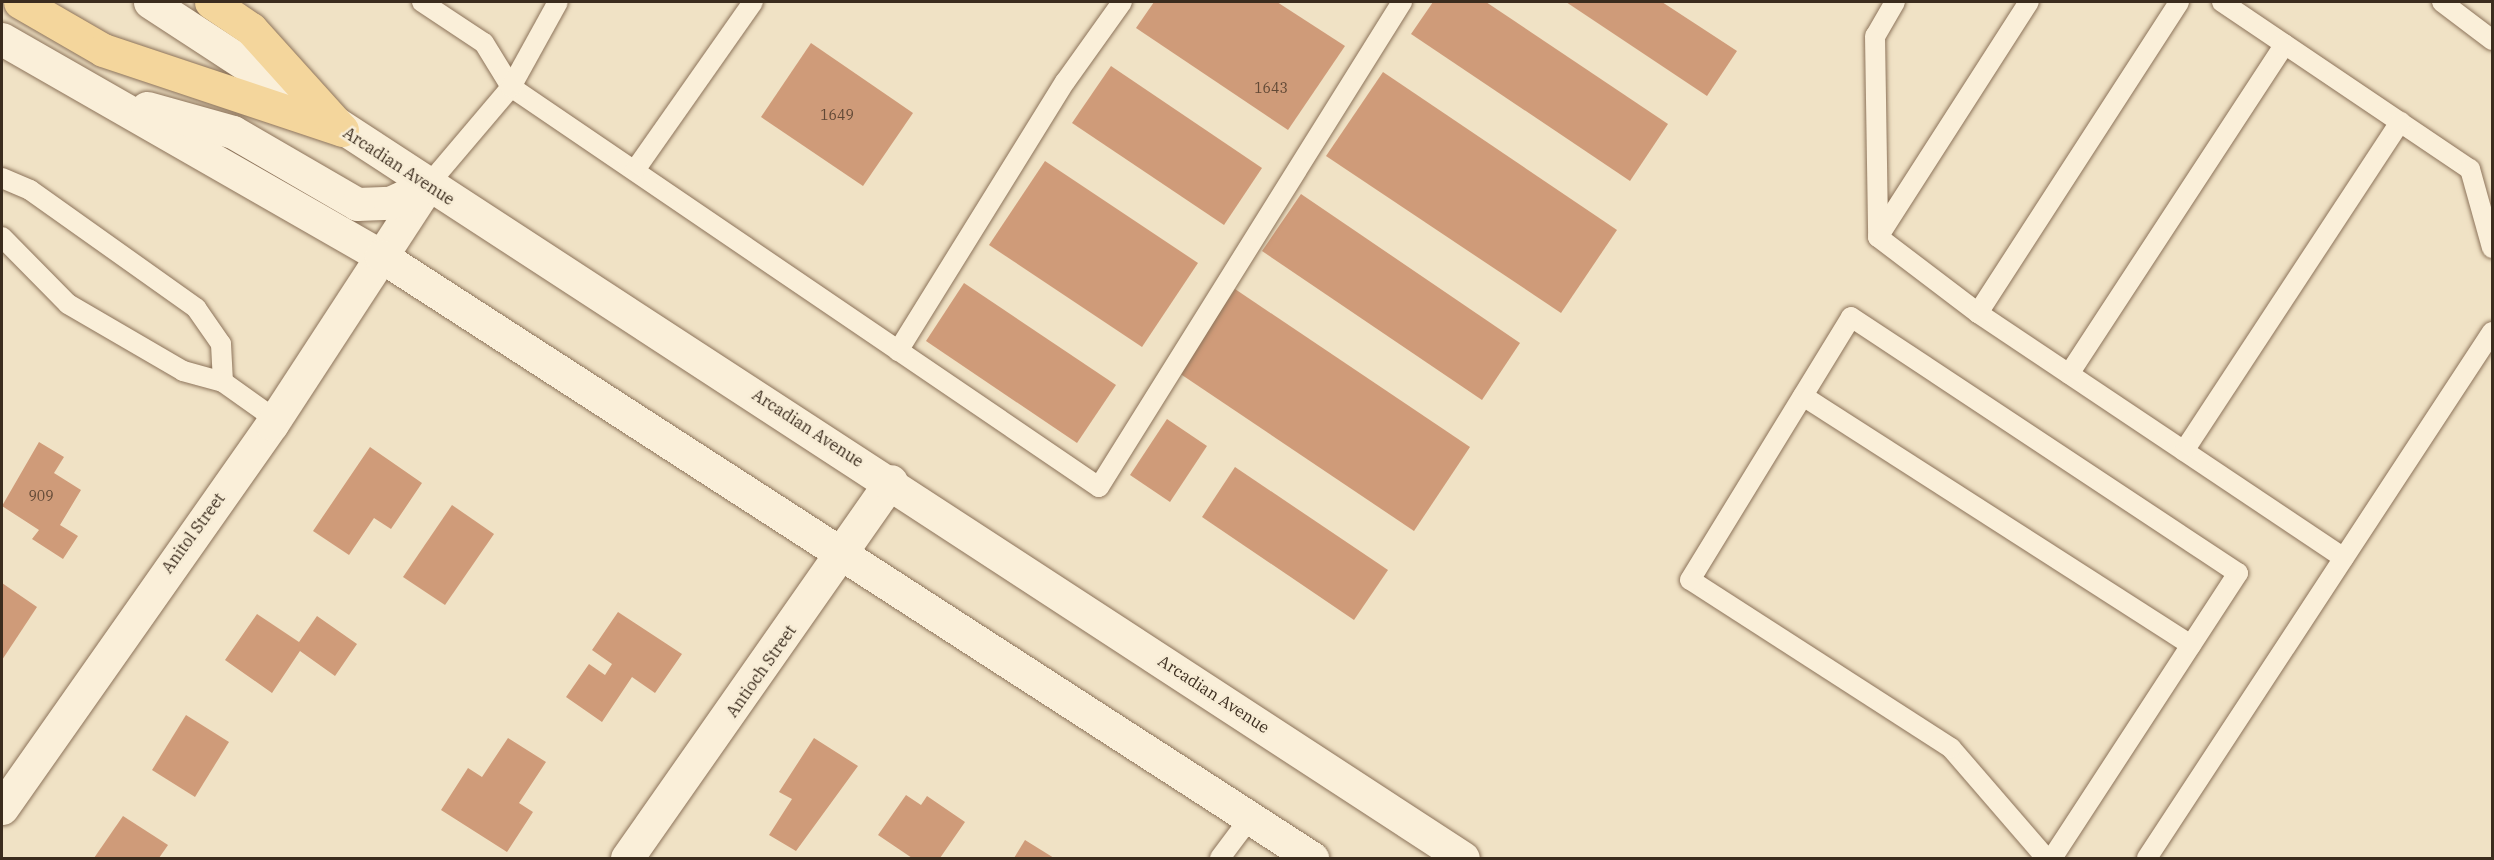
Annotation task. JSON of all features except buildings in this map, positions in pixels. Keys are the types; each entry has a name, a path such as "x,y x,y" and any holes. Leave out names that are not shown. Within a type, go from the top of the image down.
{"main road":[{"path":"20,2 103,50 342,130"},
{"name":"Arcadian Avenue","path":"150,2 342,130 891,481 1463,858"},
{"path":"211,2 251,29 342,130"},
{"path":"2,39 381,256 844,551 1312,858"},
{"path":"101,95 233,132 357,204 390,202 428,185"},
{"name":"Anitol Street","path":"2,808 275,419 428,185"},
{"name":"Antioch Street","path":"627,858 891,481"}],"lane":[{"path":"422,2 484,43 510,87 1099,487 1402,2"},
{"path":"428,185 510,87 558,2"},
{"path":"635,170 753,2"},
{"path":"898,351 1065,82 1122,2"},
{"path":"1878,237 1875,36 1895,2"},
{"path":"1878,237 2029,2"},
{"path":"1978,313 2179,2"},
{"path":"2222,2 2470,169 2493,248"},
{"path":"2442,2 2493,40"},
{"path":"2070,374 2285,44"},
{"path":"2184,451 2400,122"},
{"path":"2,178 30,190 196,308 221,344 223,382"},
{"path":"2,237 68,304 183,371 223,382 275,419"},
{"path":"1878,237 1978,313 2344,558"},
{"path":"2046,858 1951,748 1690,580 1851,316 2238,573 2052,858"},
{"path":"2147,858 2493,332"},
{"path":"1803,396 2191,645"},
{"path":"1220,858 1250,818"}]}
